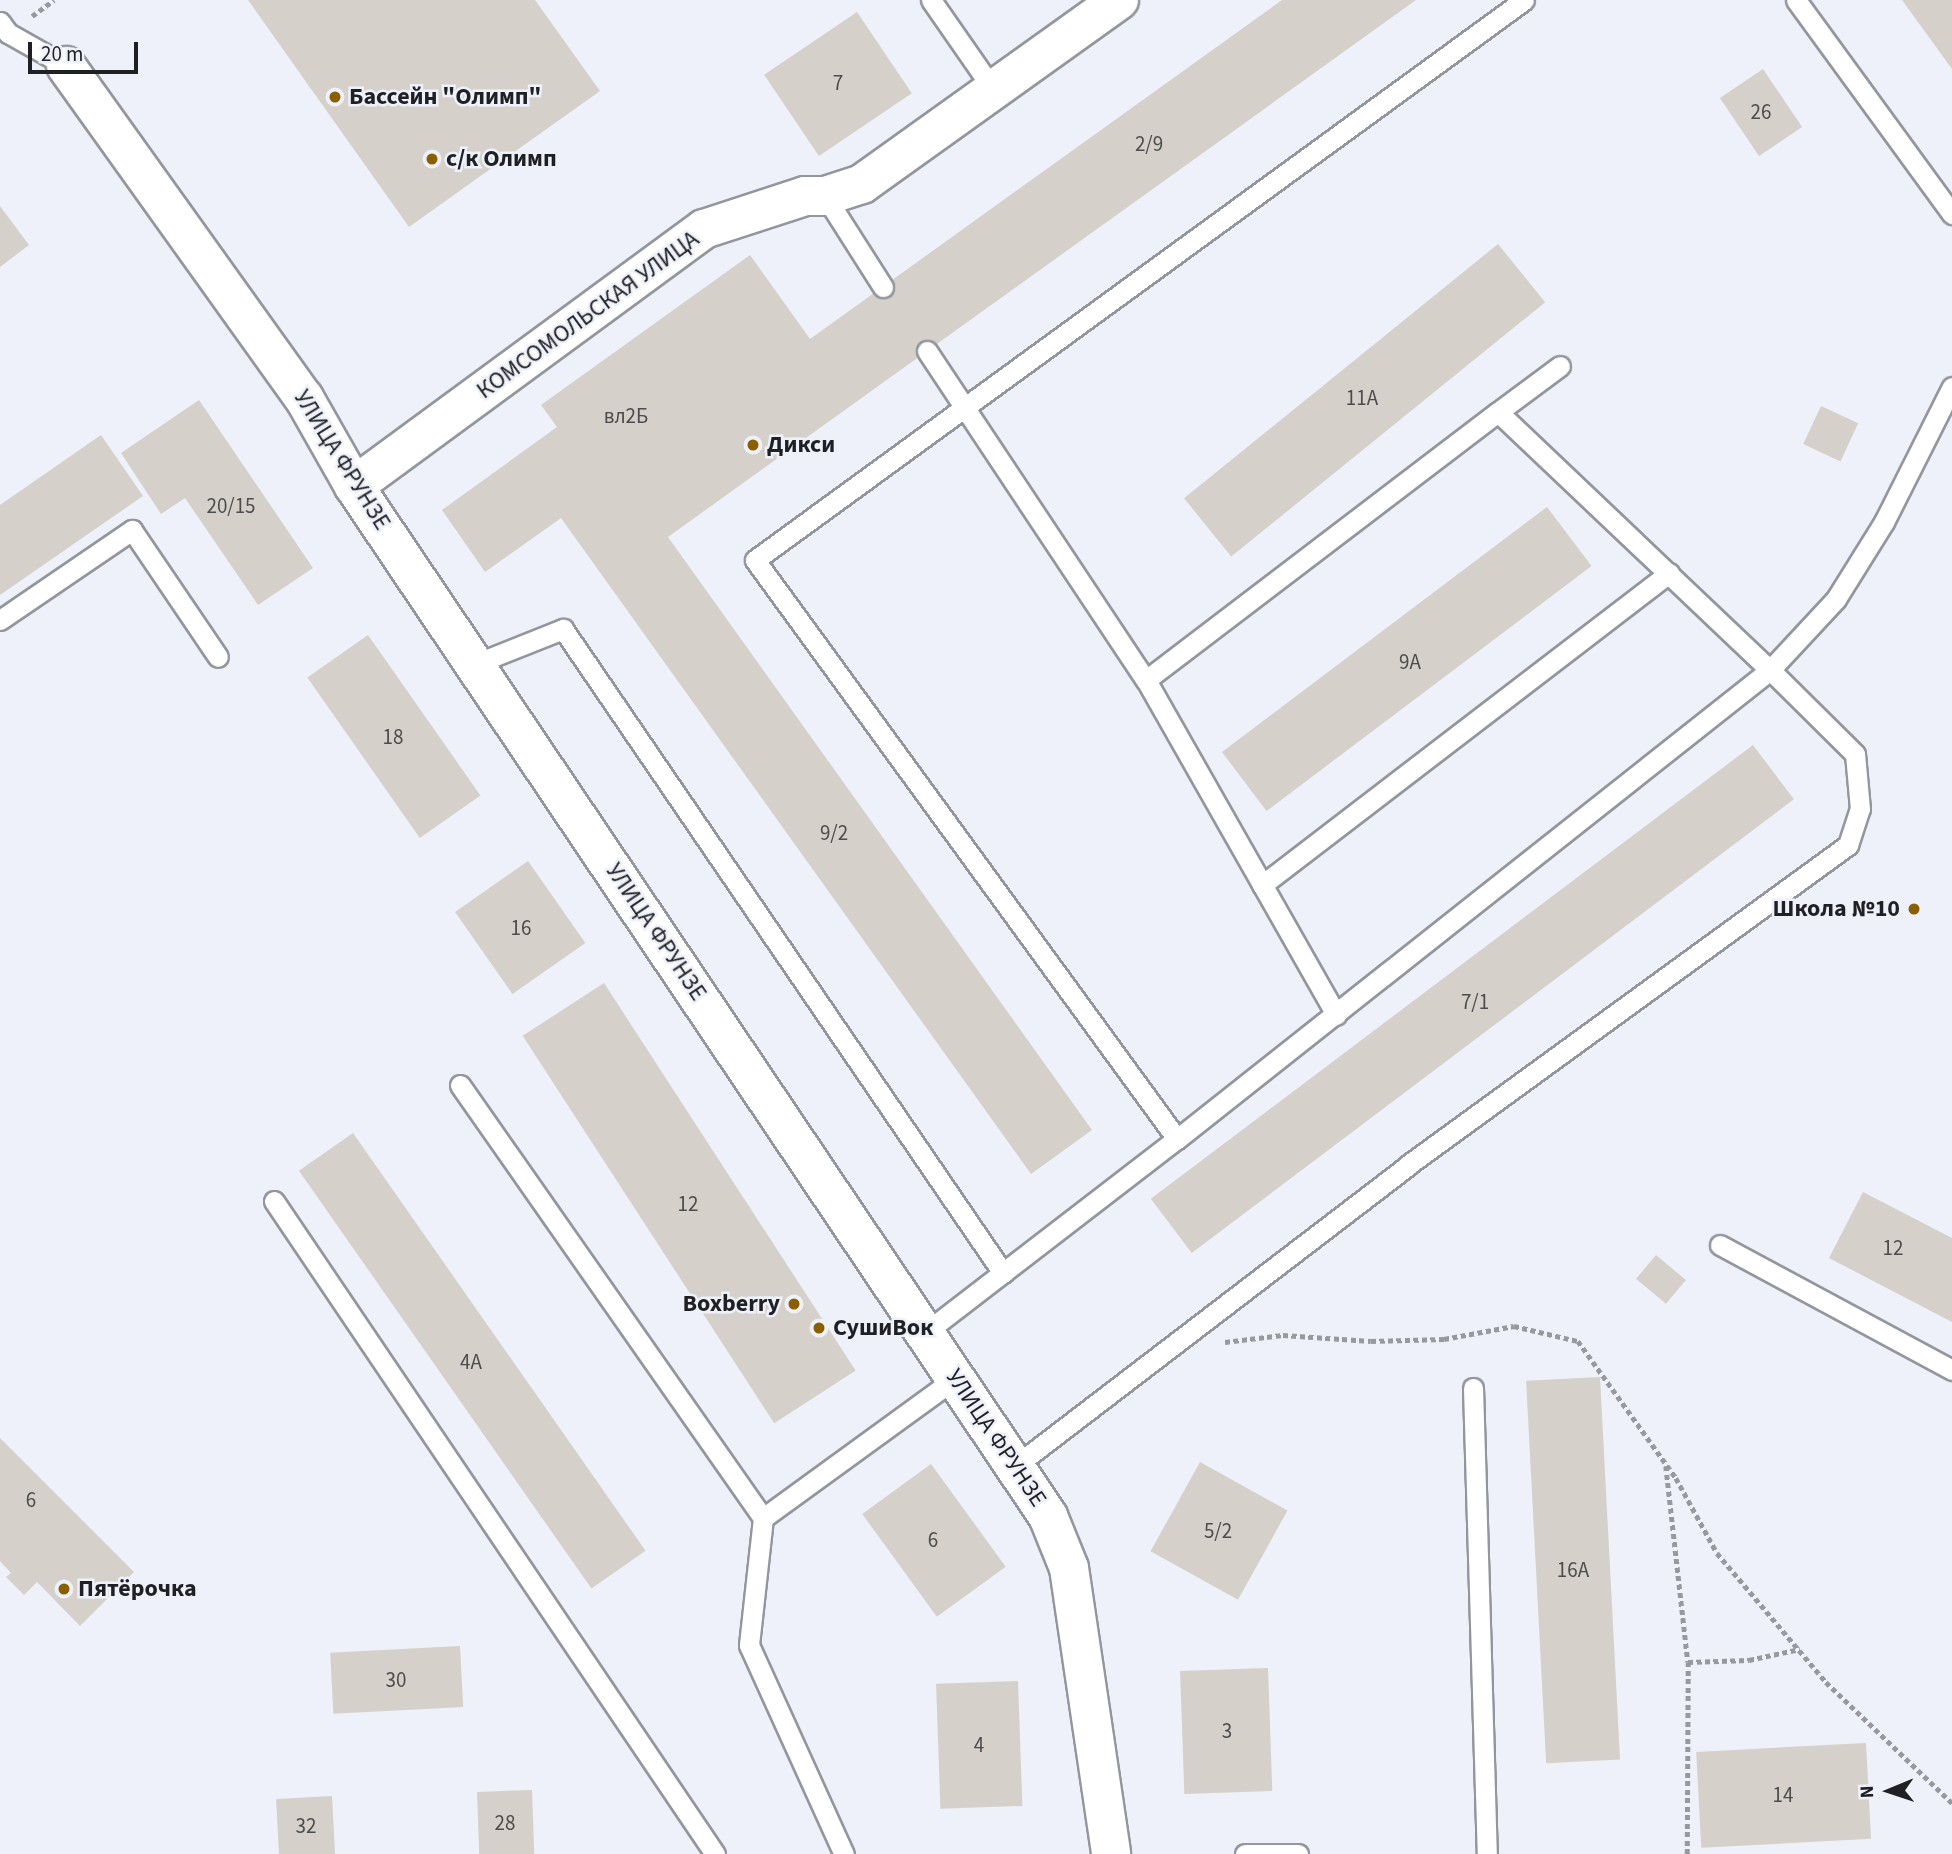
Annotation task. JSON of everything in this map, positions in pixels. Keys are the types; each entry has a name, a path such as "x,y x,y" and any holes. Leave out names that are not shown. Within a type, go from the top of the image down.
{"street":[{"name":"КОМСОМОЛЬСКАЯ УЛИЦА","path":"354,486 704,229 804,196 825,196 862,184 995,92 1119,0"},
{"name":"УЛИЦА ФРУНЗЕ","path":"66,66 304,398 354,486 1048,1516 1069,1568 1111,1854"}],"lane":[{"path":"931,0 995,92"},
{"path":"1177,1139 755,560 1524,0"},
{"path":"1796,0 1952,214"},
{"path":"0,22 8,33 66,66"},
{"path":"825,196 883,287"},
{"path":"928,351 967,406 1146,680 1336,1014"},
{"path":"1146,680 1560,366"},
{"path":"926,1332 1177,1139 1770,670 1836,599 1884,522 1952,387"},
{"path":"1015,1466 1408,1165 1848,845 1860,809 1855,754 1498,412"},
{"path":"0,620 132,530 218,657"},
{"path":"1262,885 1669,573"},
{"path":"475,664 563,628 1003,1273"},
{"path":"460,1085 763,1518 749,1645 844,1854"},
{"path":"274,1201 715,1854"},
{"path":"1720,1245 1952,1370"},
{"path":"763,1518 956,1378"},
{"path":"1473,1388 1488,1854"},
{"path":"1244,1854 1298,1854"}],"path":[{"path":"1170,1347 1283,1335 1371,1341 1444,1339 1514,1326 1578,1340 1666,1464 1717,1553 1826,1682 1952,1803"},
{"path":"1666,1464 1688,1662 1688,1854"},
{"path":"1688,1662 1749,1660 1800,1649"}],"building":[{"name":"с/к Олимп","path":"248,0 535,0 600,91 409,227"},
{"path":"1282,0 1416,0 668,537 1092,1130 1031,1174 561,518 485,572 442,510 557,427 541,405 750,255 810,339"},
{"path":"1902,0 1952,0 1952,69"},
{"path":"857,12 912,93 819,156 764,75"},
{"path":"1763,69 1802,127 1759,156 1720,98"},
{"path":"0,206 29,245 0,267"},
{"path":"1498,244 1545,302 1231,557 1184,498"},
{"path":"199,400 313,568 258,605 185,498 161,514 121,453"},
{"path":"1821,406 1858,423 1840,461 1803,444"},
{"path":"101,435 143,496 0,595 0,505"},
{"path":"1547,507 1592,566 1266,811 1222,752"},
{"path":"368,635 480,796 420,838 307,677"},
{"path":"1753,745 1794,799 1192,1253 1151,1199"},
{"path":"528,861 585,943 512,994 455,912"},
{"path":"604,983 856,1370 774,1423 523,1036"},
{"path":"353,1133 646,1551 591,1589 299,1171"},
{"path":"1863,1192 1952,1238 1952,1322 1829,1258"},
{"path":"1656,1255 1686,1280 1666,1304 1636,1279"},
{"path":"1600,1377 1620,1759 1546,1763 1526,1381"},
{"path":"0,1438 134,1572 80,1626 37,1582 24,1595 6,1577 11,1573 0,1561"},
{"path":"1200,1462 1287,1510 1238,1600 1151,1551"},
{"path":"931,1464 1006,1567 937,1617 862,1514"},
{"path":"460,1646 463,1707 333,1714 330,1653"},
{"path":"1268,1668 1272,1791 1184,1794 1180,1671"},
{"path":"1018,1681 1022,1806 940,1809 936,1684"},
{"path":"1866,1743 1871,1839 1701,1848 1696,1752"},
{"path":"532,1790 534,1854 479,1854 477,1792"},
{"path":"332,1796 335,1854 279,1854 276,1799"}],"place":[{"name":"Бассейн \"Олимп\"","path":"335,97"},
{"name":"с/к Олимп","path":"432,159"},
{"name":"Дикси","path":"753,445"},
{"name":"Школа №10","path":"1914,909"},
{"name":"Boxberry","path":"794,1304"},
{"name":"СушиВок","path":"819,1328"},
{"name":"Пятёрочка","path":"64,1589"}]}
